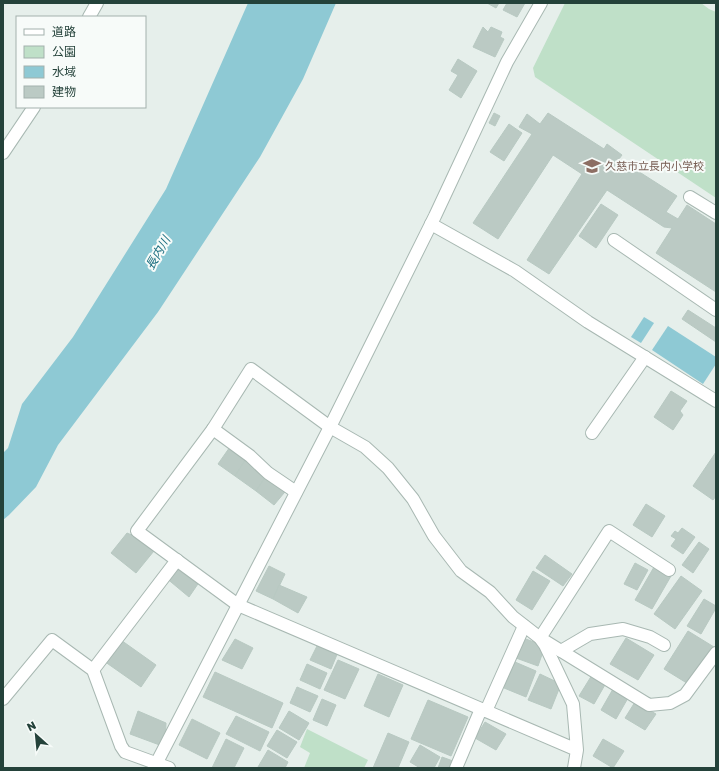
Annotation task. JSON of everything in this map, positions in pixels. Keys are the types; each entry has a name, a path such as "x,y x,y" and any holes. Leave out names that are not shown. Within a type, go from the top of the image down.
{"street":[{"path":"90,16 97,3"},
{"path":"156,765 330,427 431,224 507,62 541,3"},
{"path":"3,153 33,108"},
{"path":"690,197 716,213"},
{"path":"431,224 514,271 588,322 645,357 714,395"},
{"path":"614,240 716,310"},
{"path":"592,433 645,357"},
{"path":"577,750 238,605 137,530 213,429 251,369 330,427 365,447 388,468 413,498 434,536 461,571 490,592 513,617 540,638 649,705 670,703 685,695 716,653"},
{"path":"213,429 250,456 268,473 296,492"},
{"path":"540,638 609,531 669,570"},
{"path":"93,670 178,560"},
{"path":"456,768 524,626"},
{"path":"561,651 590,634 623,628 650,637 664,645"},
{"path":"540,638 545,645 573,704 577,750 574,768"},
{"path":"3,700 52,640 93,670 121,746 125,752 156,765 169,768"}],"green space":[{"path":"565,3 701,3 716,12 716,198 535,77 533,68"},
{"path":"307,729 368,760 364,768 304,768 310,753 300,747"}],"water":[{"name":"長内川","path":"248,3 336,3 303,79 260,157 158,312 58,445 36,487 3,520 3,453 8,448 22,404 73,337 166,189"},
{"path":"644,317 654,323 641,343 631,337"},
{"path":"668,326 716,357 716,364 703,384 652,350"}],"building":[{"path":"487,3 499,3 496,8"},
{"path":"507,3 525,3 517,17 503,10"},
{"path":"483,27 488,32 491,27 502,32 500,37 504,39 495,57 473,47"},
{"path":"458,59 477,71 461,98 449,90 458,75 451,71"},
{"path":"494,113 500,116 495,126 489,123"},
{"path":"548,113 604,149 607,144 622,155 619,159 677,196 666,212 678,219 687,205 716,224 716,292 656,253 672,228 664,227 607,190 549,274 527,260 582,174 553,155 498,239 473,223 532,134 519,127 527,114 540,124"},
{"path":"509,124 522,133 504,161 490,152"},
{"path":"601,204 618,215 596,248 579,236"},
{"path":"688,310 716,328 716,342 682,319"},
{"path":"671,391 687,401 680,411 683,415 673,430 654,417"},
{"path":"232,444 246,459 235,476 218,464"},
{"path":"716,452 716,496 713,500 693,486"},
{"path":"246,459 268,473 256,491 235,476"},
{"path":"268,473 289,487 274,505 256,491"},
{"path":"646,504 665,516 652,537 633,525"},
{"path":"682,528 695,537 683,554 671,546 676,539 671,536 675,531 678,533"},
{"path":"127,533 158,546 136,573 111,553"},
{"path":"699,542 709,549 693,573 682,565"},
{"path":"545,555 572,574 563,586 536,568"},
{"path":"635,563 648,570 637,590 624,584"},
{"path":"174,565 202,578 189,597 165,577"},
{"path":"269,566 285,574 273,599 256,591"},
{"path":"654,567 671,576 652,609 635,600"},
{"path":"533,571 550,581 532,610 516,600"},
{"path":"681,576 702,591 675,629 654,614"},
{"path":"279,585 307,597 298,613 273,599"},
{"path":"704,599 716,606 716,608 701,634 687,626"},
{"path":"688,631 714,647 690,685 664,669"},
{"path":"118,638 156,665 141,687 101,659"},
{"path":"523,638 545,646 538,666 516,658"},
{"path":"626,638 654,655 638,680 610,664"},
{"path":"235,639 253,648 242,669 222,660"},
{"path":"318,644 338,652 331,669 310,660"},
{"path":"338,660 359,669 345,699 324,690"},
{"path":"515,662 536,671 526,697 504,688"},
{"path":"307,664 327,673 320,689 300,680"},
{"path":"215,672 283,703 272,728 203,697"},
{"path":"378,674 403,685 389,717 364,706"},
{"path":"540,674 561,684 551,709 528,700"},
{"path":"592,675 606,683 594,704 579,696"},
{"path":"297,687 318,696 310,712 290,703"},
{"path":"613,689 628,698 616,719 601,710"},
{"path":"322,699 336,705 327,726 313,720"},
{"path":"428,700 468,717 451,756 411,739"},
{"path":"635,702 656,714 645,730 625,718"},
{"path":"138,711 166,723 165,747 130,734"},
{"path":"289,711 309,723 299,740 279,728"},
{"path":"236,716 269,732 260,751 226,734"},
{"path":"192,719 220,733 207,759 179,745"},
{"path":"485,722 506,734 496,750 475,738"},
{"path":"277,730 297,742 287,758 267,746"},
{"path":"388,733 409,742 398,768 373,768"},
{"path":"226,739 244,748 234,768 212,768"},
{"path":"603,739 624,751 613,768 593,756"},
{"path":"420,745 440,757 434,768 420,768 410,762"},
{"path":"268,750 288,762 285,768 258,767"},
{"path":"442,757 453,761 451,768 438,768"}],"place":[{"name":"久慈市立長内小学校","path":"592,166"}]}
